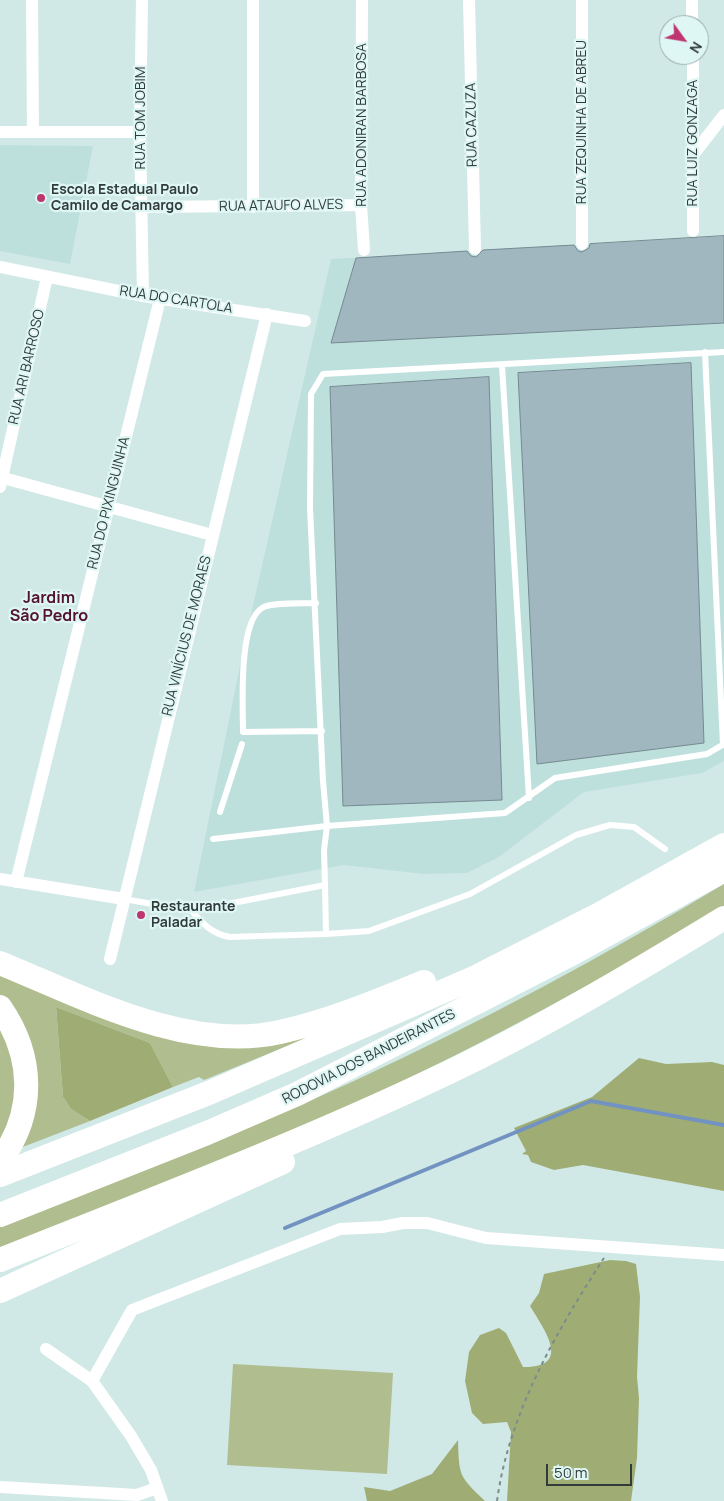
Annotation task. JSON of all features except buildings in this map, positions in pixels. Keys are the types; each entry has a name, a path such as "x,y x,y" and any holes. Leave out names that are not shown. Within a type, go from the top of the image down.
{"highway":[{"path":"0,1175 220,1088 476,977 598,915 724,845"},
{"name":"RODOVIA DOS BANDEIRANTES","path":"0,1215 198,1137 297,1094 575,952 724,870"},
{"path":"0,963 118,1012 160,1026 202,1034 239,1035 279,1032 357,1009 598,915"},
{"path":"0,1291 246,1180 333,1138 443,1075 604,991 724,918"},
{"path":"0,1007 14,1026 22,1051 27,1080 25,1106 18,1130 11,1145 0,1160"},
{"path":"0,1260 222,1172 443,1075"}],"street":[{"path":"32,0 33,132"},
{"name":"RUA TOM JOBIM","path":"142,0 140,132 143,296"},
{"path":"253,0 253,207"},
{"name":"RUA ADONIRAN BARBOSA","path":"362,0 361,205 364,250"},
{"name":"RUA CAZUZA","path":"470,0 475,249"},
{"name":"RUA ZEQUINHA DE ABREU","path":"582,0 582,244"},
{"path":"692,0 692,15"},
{"name":"RUA LUIZ GONZAGA","path":"693,65 693,231"},
{"path":"694,155 724,115"},
{"path":"0,132 140,132"},
{"name":"RUA ATAUFO ALVES","path":"142,206 253,207 361,205"},
{"name":"RUA DO CARTOLA","path":"0,267 160,299 305,320"},
{"name":"RUA ARI BARROSO","path":"1,481 47,277"},
{"name":"RUA DO PIXINGUINHA","path":"16,882 160,299"},
{"name":"RUA VINÍCIUS DE MORAES","path":"110,959 267,314"},
{"path":"1,481 212,534"},
{"path":"0,879 124,899"},
{"path":"92,1381 132,1310 340,1229 382,1228 403,1223 427,1223 486,1238 724,1255"},
{"path":"46,1349 92,1381 131,1436 151,1470 162,1501"},
{"path":"0,1487 137,1495 157,1488"}],"lane":[{"path":"213,839 327,826 505,813 555,778 707,754 724,744 706,352"},
{"path":"326,934 324,850 327,826 314,629 316,603 310,508 311,394 323,374 502,366 724,352"},
{"path":"502,366 529,798"},
{"path":"316,603 267,606 255,615 244,652 242,732 322,731"},
{"path":"220,812 242,744"},
{"path":"192,911 205,926 218,935 230,937 369,931 470,894 576,835 610,825 634,827 665,849"},
{"path":"124,899 192,911 325,885"}],"path":[{"path":"497,1501 501,1472 512,1433 528,1397 571,1309 611,1248"}],"shaded area":[{"name":"Escola Estadual Paulo Camilo de Camargo","path":"0,145 93,146 70,264 0,251"},
{"path":"724,236 724,761 702,773 584,792 499,857 467,873 423,874 344,865 194,892 245,641 331,259"}],"green space":[{"path":"724,884 724,906 591,984 454,1056 362,1100 272,1139 0,1248 0,1226 223,1138 354,1081 542,987"},
{"path":"0,970 123,1022 307,1038 204,1080 199,1077 173,1087 150,1043 56,1007 63,1097 71,1109 90,1121 15,1150 27,1125 0,996"},
{"path":"56,1007 150,1043 173,1087 90,1121 71,1109 63,1097"},
{"path":"0,1020 20,1090 0,1150"},
{"path":"639,1058 666,1064 712,1062 724,1065 724,1191 583,1165 554,1170 531,1162 528,1155 522,1154 526,1151 514,1128 592,1097"},
{"path":"610,1260 636,1264 640,1297 637,1377 639,1398 637,1458 631,1501 507,1501 511,1432 507,1422 483,1424 472,1413 465,1381 469,1352 480,1335 499,1328 506,1333 523,1367 538,1366 547,1361 551,1354 547,1335 530,1306 539,1293 544,1274"},
{"path":"233,1364 393,1373 387,1474 227,1465"},
{"path":"458,1440 462,1475 485,1501 367,1501 364,1487 390,1491 432,1474"}],"waterway":[{"path":"285,1228 591,1101 724,1125"}],"place":[{"name":"Escola Estadual Paulo Camilo de Camargo","path":"41,198"},
{"name":"Restaurante Paladar","path":"141,915"}],"district":[{"name":"Jardim São Pedro","path":"49,608"}]}
